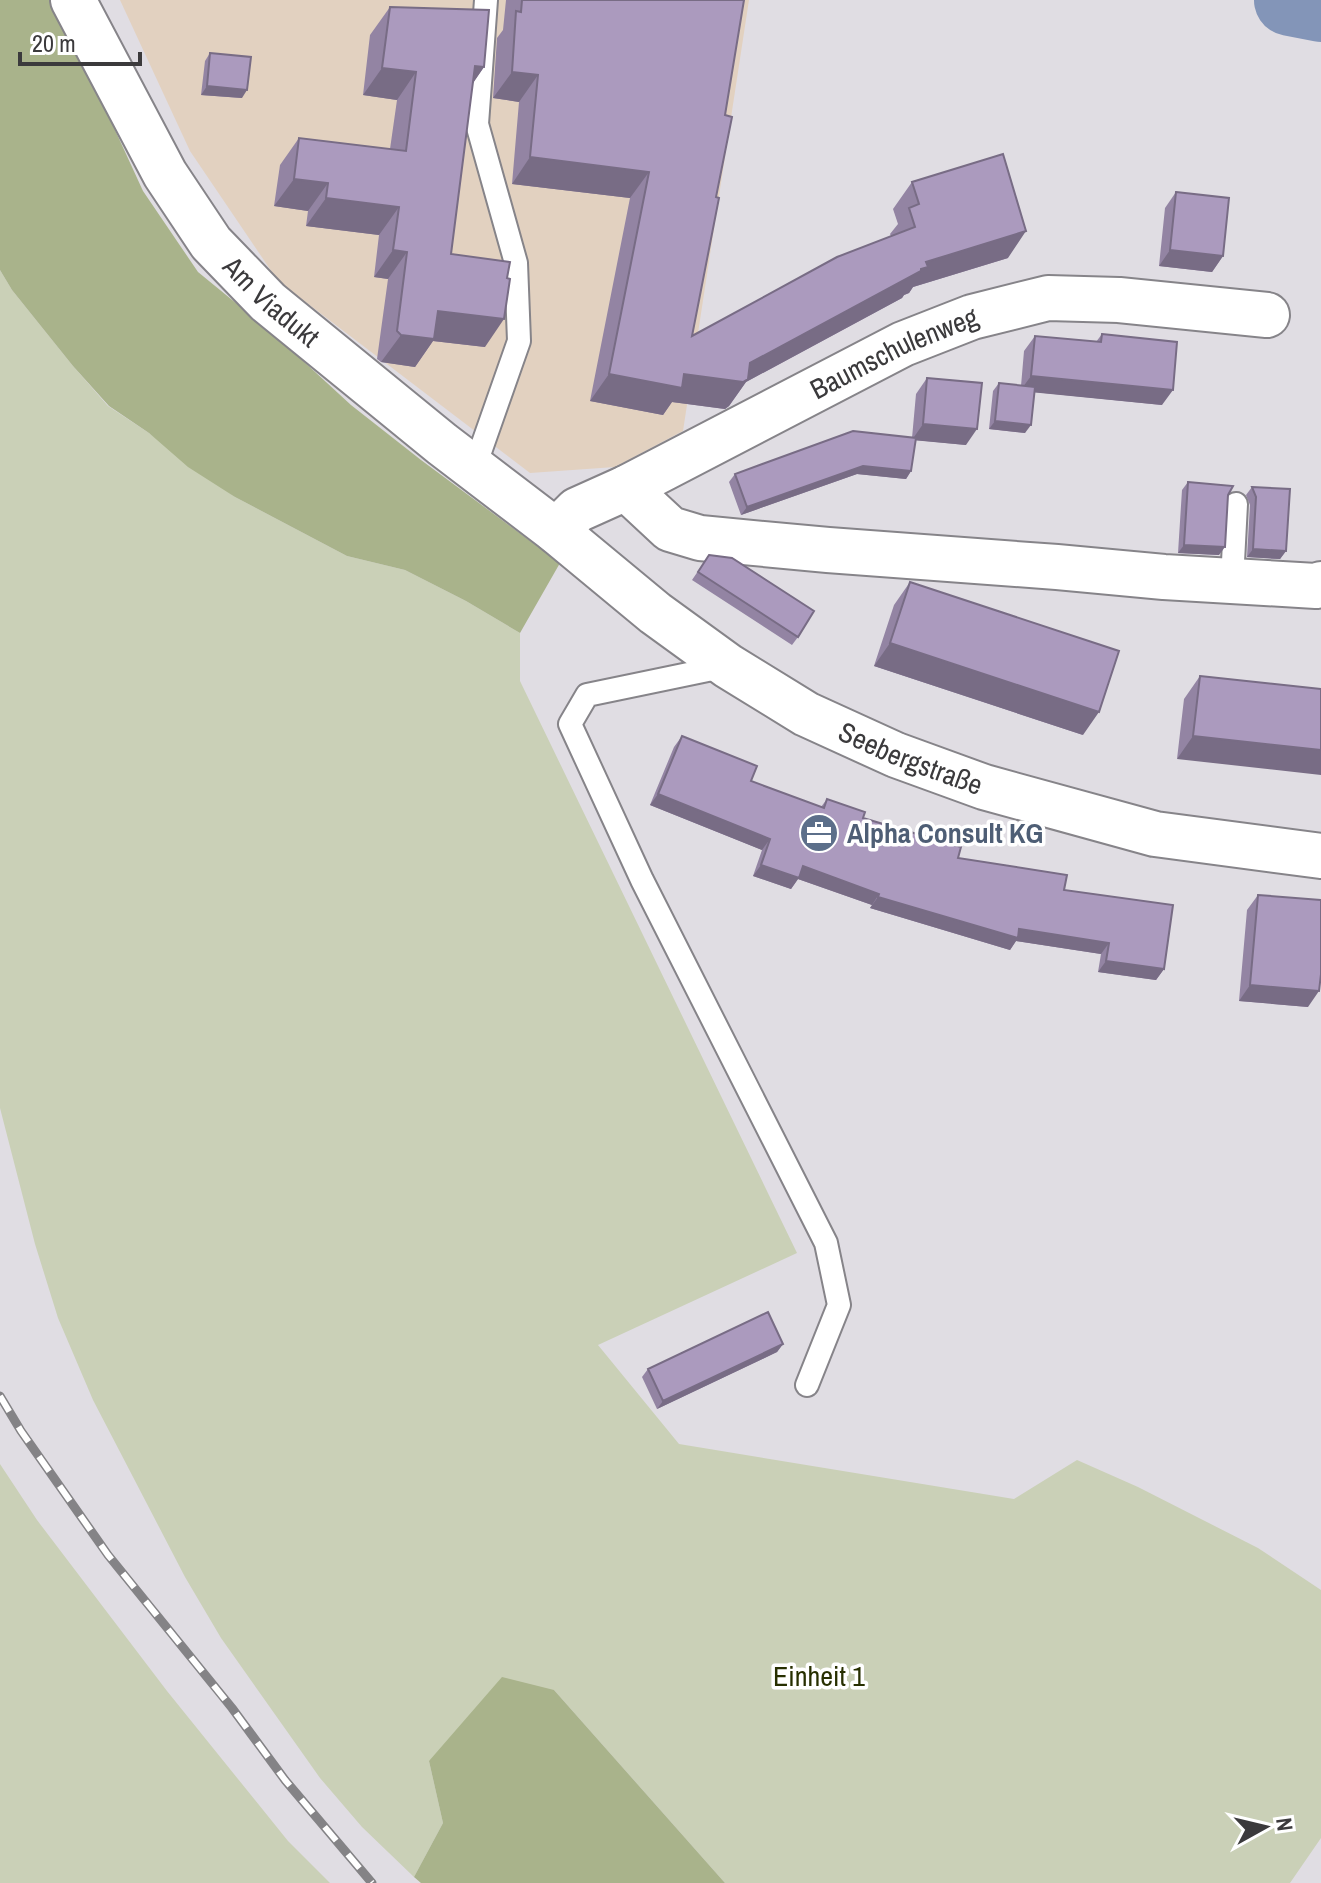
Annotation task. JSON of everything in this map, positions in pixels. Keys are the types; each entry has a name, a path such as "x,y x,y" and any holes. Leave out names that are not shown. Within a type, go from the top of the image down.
{"street":[{"name":"Am Viadukt","path":"73,0 165,174 211,243 268,302 474,469 556,531"},
{"name":"Baumschulenweg","path":"556,531 577,510 626,488 903,344 972,317 1048,298 1119,300 1267,315"},
{"path":"626,488 670,529 700,538 1164,577 1321,584"},
{"name":"Seebergstraße","path":"556,531 655,613 728,666 806,714 896,755 984,787 1155,834 1321,856"}],"lane":[{"path":"474,469 519,341 516,263 477,124 486,0"},
{"path":"1232,581 1236,504"},
{"path":"728,666 587,695 570,724 642,880 826,1243 839,1305 807,1385"}],"shaded area":[{"path":"120,0 749,0 683,431 615,467 530,473 278,281 190,151"}],"green space":[{"path":"0,0 49,0 99,95 143,191 198,272 276,336 351,405 560,563 520,633 405,570 347,556 235,497 188,467 149,433 109,406 73,366 12,290 0,270"},
{"name":"Einheit 1","path":"0,270 12,290 108,406 235,497 347,556 405,570 520,633 520,681 797,1253 598,1345 679,1444 1014,1499 1077,1460 1258,1548 1321,1590 1321,1838 1290,1883 725,1883 554,1690 429,1761 443,1823 414,1877 362,1827 320,1778 221,1638 185,1577 93,1400 58,1318 35,1244 0,1108"},
{"path":"0,1464 37,1520 167,1691 288,1841 330,1883 0,1883"},
{"path":"502,1677 554,1690 725,1883 421,1883 414,1877 443,1823 429,1761"}],"building":[{"path":"522,0 744,0 725,115 732,117 692,336 837,257 915,227 909,208 919,204 912,182 1003,154 1026,231 926,262 928,267 750,363 748,379 743,382 684,374 682,388 609,374 649,172 530,157 538,75 512,72 516,11 521,12"},
{"path":"390,7 489,10 484,67 475,66 451,254 510,262 504,319 438,311 434,339 401,335 397,331 407,252 393,250 399,207 326,198 328,183 294,179 299,138 406,151 416,72 382,68"},
{"path":"210,53 251,57 247,90 207,86"},
{"path":"1176,192 1229,198 1223,256 1170,250"},
{"path":"1102,334 1177,342 1173,390 1031,376 1035,336 1101,342"},
{"path":"927,378 982,383 977,429 923,424"},
{"path":"999,383 1035,387 1031,425 995,421"},
{"path":"853,431 916,438 911,471 863,466 747,507 735,474"},
{"path":"1188,482 1233,486 1228,495 1225,547 1184,545"},
{"path":"1252,487 1290,489 1286,551 1253,549 1256,497"},
{"path":"709,555 732,558 814,611 798,637 698,572"},
{"path":"910,582 1119,651 1099,712 890,643"},
{"path":"1200,676 1321,689 1321,750 1193,736"},
{"path":"682,736 757,766 751,781 824,808 827,799 865,812 863,818 961,847 958,858 1067,875 1064,890 1173,905 1164,969 1106,961 1109,943 1019,929 1018,938 878,897 879,894 803,866 799,878 761,865 770,839 658,794"},
{"path":"1258,895 1321,900 1319,991 1250,985"},
{"path":"768,1312 783,1344 663,1401 648,1369"}],"waterway":[{"path":"1290,0 1321,6"}],"railway":[{"path":"0,1396 108,1555 232,1708 285,1780 372,1883"}],"place":[{"name":"Alpha Consult KG","path":"819,833"}]}
